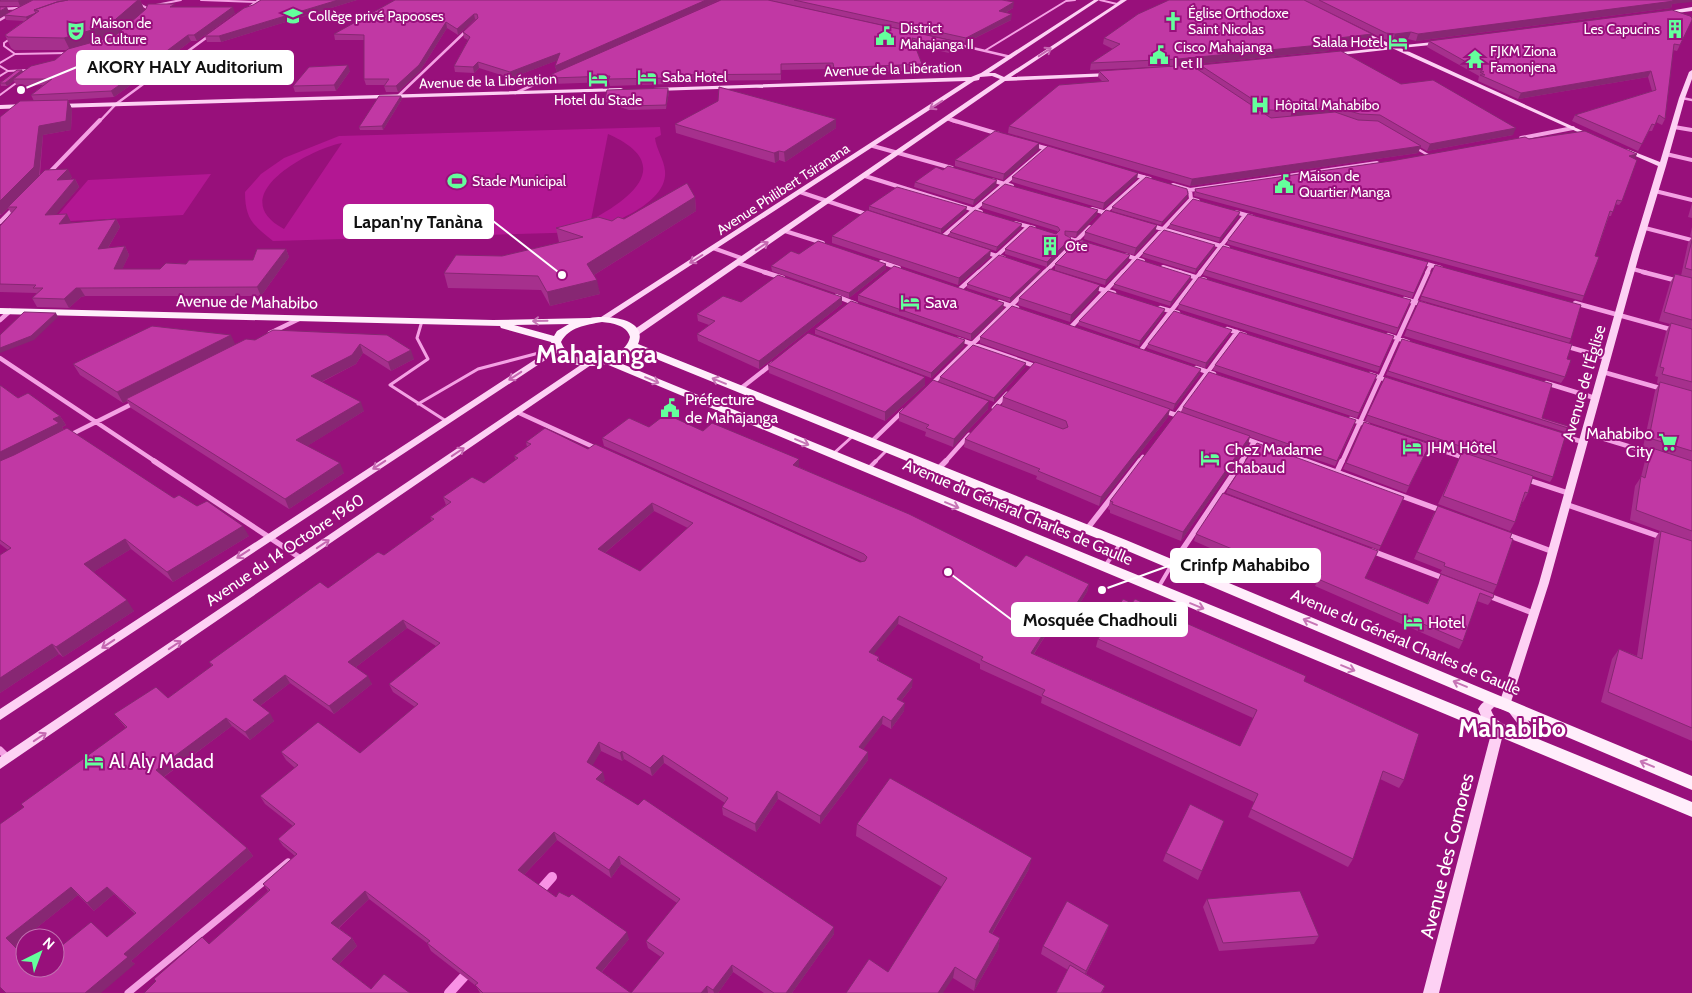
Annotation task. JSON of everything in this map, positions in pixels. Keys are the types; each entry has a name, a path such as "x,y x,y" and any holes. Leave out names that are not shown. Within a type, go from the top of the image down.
{"main road":[{"name":"Avenue Philibert Tsiranana","path":"602,318 1099,0"},
{"path":"635,333 1001,81 1123,1"},
{"path":"1685,17 1654,14 1692,9"},
{"path":"1352,28 1392,48 1600,140"},
{"path":"1329,55 1447,41"},
{"name":"Avenue de l'Église","path":"1505,703 1544,583 1551,551 1644,228 1682,98 1692,72"},
{"path":"1001,81 993,74 980,77 982,83 1114,75"},
{"name":"Avenue de la Libération","path":"644,89 980,77"},
{"name":"Avenue de la Libération","path":"50,106 625,90"},
{"path":"0,107 31,106"},
{"path":"1618,147 1663,166"},
{"name":"Avenue de Mahabibo","path":"5,311 493,323"},
{"path":"602,318 617,320 628,325 635,333 636,339 633,346 618,357 606,361 588,363 573,361 562,356 556,345 493,323 602,318"},
{"path":"556,345 561,332 572,325 586,320"},
{"name":"Avenue du 14 Octobre 1960","path":"0,715 446,421 556,345"},
{"name":"Avenue du Général Charles de Gaulle","path":"633,346 1121,543 1692,783"},
{"name":"Avenue du Général Charles de Gaulle","path":"606,361 1692,810"},
{"name":"Avenue du 14 Octobre 1960","path":"4,761 588,363"},
{"path":"1492,702 1505,703 1521,714 1525,726 1516,733 1498,729 1487,720 1484,709 1492,702"},
{"name":"Avenue des Comores","path":"1431,993 1498,729"}],"street":[{"path":"240,14 257,1"},
{"path":"0,20 29,4"},
{"path":"0,9 21,8"},
{"path":"398,96 469,29"},
{"path":"44,178 116,104 217,31"},
{"path":"948,42 1011,56"},
{"path":"515,93 559,74"},
{"path":"1682,98 1692,100"},
{"path":"947,119 1001,135"},
{"path":"1674,127 1692,130"},
{"path":"1515,139 1574,128"},
{"path":"1028,143 1055,151"},
{"path":"873,146 956,169"},
{"path":"941,238 1046,148"},
{"path":"1420,157 1437,154"},
{"path":"1666,154 1692,160"},
{"path":"1172,185 1190,190 1379,163"},
{"path":"1127,172 1154,180"},
{"path":"864,176 984,213"},
{"path":"925,390 1047,272 1104,212 1144,177"},
{"path":"984,178 1020,188"},
{"path":"1072,326 1107,291 1134,258 1190,199 1190,190"},
{"path":"1655,191 1692,200"},
{"path":"800,192 874,217"},
{"path":"1190,199 1200,202"},
{"path":"0,222 19,203"},
{"path":"1088,208 1114,215"},
{"path":"1227,210 1262,219"},
{"path":"1141,350 1245,215"},
{"path":"1010,221 1037,230"},
{"path":"1143,224 1231,249"},
{"path":"960,289 1028,227"},
{"path":"1644,228 1692,240"},
{"path":"785,231 831,246"},
{"path":"931,235 950,241"},
{"path":"1067,238 1093,246"},
{"path":"713,248 785,279"},
{"path":"978,250 1013,261"},
{"path":"1118,253 1207,281"},
{"path":"1413,260 1449,270"},
{"path":"876,261 904,270"},
{"path":"1337,472 1431,265"},
{"path":"887,273 894,267"},
{"path":"1038,269 1056,274"},
{"path":"1633,269 1684,282"},
{"path":"950,286 968,292"},
{"path":"1090,286 1116,294"},
{"path":"832,295 859,305"},
{"path":"843,307 858,296"},
{"path":"1396,297 1432,307"},
{"path":"993,300 1019,309"},
{"path":"1565,301 1683,333"},
{"path":"1154,306 1181,314"},
{"path":"0,320 5,311"},
{"path":"264,336 300,318"},
{"path":"1063,323 1080,329"},
{"path":"1218,326 1256,338"},
{"path":"1170,423 1237,332"},
{"path":"1379,333 1415,344"},
{"path":"954,338 1042,368"},
{"path":"1560,344 1607,358"},
{"path":"1132,347 1150,352"},
{"path":"0,358 302,558"},
{"path":"740,389 778,360"},
{"path":"1026,372 1033,365"},
{"path":"1192,367 1218,375"},
{"path":"1363,372 1398,383"},
{"path":"1603,372 1665,390"},
{"path":"924,380 941,387"},
{"path":"1541,382 1595,398"},
{"path":"988,414 1014,386"},
{"path":"61,439 141,399"},
{"path":"986,404 1003,411"},
{"path":"1159,409 1185,418"},
{"path":"871,442 905,410"},
{"path":"517,412 606,453"},
{"path":"1341,416 1377,428"},
{"path":"938,469 976,428"},
{"path":"1555,433 1584,437 1656,455"},
{"path":"1237,436 1445,512"},
{"path":"1414,441 1468,460"},
{"path":"1172,565 1254,442"},
{"path":"1087,530 1146,453"},
{"path":"1523,478 1568,493"},
{"path":"1219,495 1228,498"},
{"path":"1565,504 1667,539"},
{"path":"1498,531 1551,551"},
{"path":"1367,550 1450,581"},
{"path":"1478,592 1533,613"},
{"path":"0,750 4,761"},
{"path":"128,993 288,862"}],"lane":[{"path":"131,3 148,8 181,0"},
{"path":"201,0 257,1"},
{"path":"986,50 1066,1 1075,0"},
{"path":"1099,0 1107,3 1123,1"},
{"path":"147,13 148,8"},
{"path":"12,38 4,43 4,46 15,54"},
{"path":"8,71 0,64 15,54 70,53 64,58"},
{"path":"0,76 8,71 34,70 27,75"},
{"path":"0,95 20,80"},
{"path":"1411,145 1428,155"},
{"path":"422,321 417,338 428,359 390,386 446,421"},
{"path":"418,404 478,369 556,345"},
{"path":"832,455 854,435"},
{"path":"868,470 888,449"},
{"path":"1104,568 1121,543"},
{"path":"1156,590 1172,565"}],"shaded area":[{"name":"Stade Municipal","path":"660,127 661,135 655,138 665,171 664,182 658,193 637,210 588,232 273,241 255,226 252,221 245,201 245,192 261,174 284,158 339,136","holes":["608,134 628,145 639,156 643,168 641,179 622,201 591,220","342,143 284,229 267,216 262,202 267,189 278,176 293,164 311,154"]},
{"path":"211,174 183,215 52,222 88,180"}],"building":[{"path":"0,0 20,0 0,1"},
{"path":"33,0 68,0 34,10 36,13 26,17 4,15"},
{"path":"68,0 138,0 109,25 64,38 8,37 5,35 39,11 34,10"},
{"path":"261,0 338,0 219,36 205,36 244,8"},
{"path":"395,0 706,0 555,66 560,53 510,72 478,62 473,67 454,66 470,37 463,32 478,18 477,14 474,14 457,29 446,22 419,65 396,86 384,86 389,79 364,79 364,35 334,34"},
{"path":"721,0 768,0 958,42 949,47 912,38 922,64 834,68 833,63 781,64 781,74 669,75 669,78 609,79 610,76 551,78 552,74"},
{"path":"794,0 1002,0 1014,2 999,11 1012,14 966,38"},
{"path":"1169,0 1304,0 1372,34 1322,40 1330,44 1178,59 1091,63 1120,44 1104,38 1138,14"},
{"path":"1319,0 1674,1 1418,34 1411,32 1395,34 1386,33"},
{"path":"148,4 175,4 170,7 233,7 194,35 188,35 164,53 109,69 110,71 139,71 111,91 31,95 52,79 13,79 31,66 55,60 68,49 115,36 146,9"},
{"path":"1672,10 1690,16 1692,20 1680,45 1674,44 1665,119 1659,115 1655,125 1652,124 1642,144 1575,115 1656,90 1651,71 1521,93 1480,75 1485,75 1480,72 1484,72 1429,41"},
{"path":"1341,51 1401,84 1433,80 1516,128 1430,144 1380,115 1360,114 1335,107 1292,111 1269,110 1200,65"},
{"path":"348,65 334,85 293,86 309,67"},
{"path":"1191,65 1271,118 1335,112 1358,120 1378,121 1421,146 1192,179 1009,126 1059,85 1109,81 1099,71"},
{"path":"17,70 22,70 5,83 0,83"},
{"path":"719,87 836,119 784,152 774,153 675,124 718,101"},
{"path":"668,88 666,105 628,106 605,99 607,90"},
{"path":"379,96 401,96 382,126 359,127"},
{"path":"68,100 66,121 39,126 34,167 0,201 0,117 20,101"},
{"path":"995,131 1039,143 1004,174 955,160"},
{"path":"1585,131 1637,154 1629,156 1637,160 1622,201 1617,200 1613,212 1610,211 1595,256 1599,257 1584,296 1196,192 1195,189 1391,161 1525,137 1529,139"},
{"path":"1048,146 1138,173 1104,203 1012,177"},
{"path":"948,166 997,180 974,200 915,182 936,167 943,170"},
{"path":"68,169 57,180 75,179 45,215 67,214 59,224 116,219 98,249 125,246 114,269 160,269 166,263 186,264 189,260 253,260 257,249 286,249 257,287 76,288 64,299 32,298 43,288 33,288 36,285 0,284 0,226 17,207 8,207 45,170"},
{"path":"1146,177 1187,189 1188,194 1162,222 1112,207"},
{"path":"687,183 695,197 587,264 597,280 547,292 538,276 444,273 456,255 502,256 583,237 556,228 598,217 612,221 618,217 624,219"},
{"path":"1005,184 1098,210 1077,232 1065,231 1065,235 1071,238 1047,262 1005,249 1030,226 1056,234 1060,230 1058,227 982,203"},
{"path":"897,187 967,207 941,229 869,206"},
{"path":"1193,199 1240,212 1220,238 1170,224"},
{"path":"867,210 991,250 959,278 832,236"},
{"path":"975,210 1022,224 997,247 950,232"},
{"path":"1106,210 1157,225 1136,248 1085,232"},
{"path":"1248,214 1428,262 1414,293 1228,240"},
{"path":"1164,230 1215,245 1196,269 1143,253"},
{"path":"1079,240 1130,255 1106,280 1055,264"},
{"path":"1692,240 1692,270 1685,268"},
{"path":"818,241 886,264 849,293 771,266 791,251 799,254"},
{"path":"1223,246 1411,300 1398,328 1205,270"},
{"path":"999,255 1041,269 1010,298 967,284"},
{"path":"1137,259 1191,276 1171,302 1114,284"},
{"path":"1435,265 1581,305 1571,339 1421,296"},
{"path":"894,266 1004,303 971,334 858,295"},
{"path":"1050,269 1100,285 1071,315 1019,298"},
{"path":"1675,274 1692,278 1692,320 1664,312"},
{"path":"778,275 842,297 759,361 697,334 715,321 697,314 723,296 741,302"},
{"path":"1199,277 1394,336 1380,367 1179,304"},
{"path":"1108,291 1165,309 1140,341 1079,321"},
{"path":"851,301 965,340 931,373 815,329"},
{"path":"1419,301 1572,344 1567,359 1571,360 1565,377 1406,329"},
{"path":"1012,306 1201,369 1175,404 980,337"},
{"path":"1174,311 1232,330 1206,363 1148,344"},
{"path":"24,312 56,313 31,336 0,348 0,335"},
{"path":"1671,323 1692,329 1692,382 1662,374 1664,368 1660,367"},
{"path":"152,326 231,335 117,392 73,364"},
{"path":"273,330 387,335 411,350 388,362 360,344 352,355 311,376 361,402 296,440 340,463 285,499 126,399 246,339 255,340"},
{"path":"1240,332 1377,375 1359,413 1215,365"},
{"path":"808,333 925,377 885,412 768,365"},
{"path":"1402,339 1552,384 1542,418 1568,426 1568,428 1388,371"},
{"path":"973,345 1026,363 994,398 940,377"},
{"path":"1035,362 1170,409 1101,497 1038,471 1040,469 965,439 997,404 1063,429 1068,427 1066,421 1003,397"},
{"path":"1209,372 1356,420 1337,461 1183,407"},
{"path":"1385,377 1566,434 1553,477 1367,415"},
{"path":"933,380 989,401 954,439 926,428 929,425 899,413"},
{"path":"1660,382 1692,391 1692,451 1649,438"},
{"path":"0,385 18,398 28,393 60,416 53,419 59,423 0,452"},
{"path":"1178,411 1250,436 1183,532 1112,504 1113,502 1110,501"},
{"path":"666,414 703,431 712,423 799,459 793,465 909,514 1016,567 1026,555 1089,584 1065,622 1054,617 1031,653 1240,746 1257,710 1098,639 1123,599 1132,603 1135,599 1306,676 1304,681 1419,734 1404,780 1383,771 1353,859 1251,809 1258,794 1042,695 1045,690 981,660 983,657 899,616 869,652 879,657 877,660 913,679 897,699 905,703 891,721 883,716 859,747 868,752 820,816 777,791 755,824 722,807 728,798 663,755 650,768 622,751 620,753 599,742 587,762 603,772 596,779 638,805 644,799 834,927 786,993 774,993 732,965 713,990 707,986 701,993 631,993 483,993 475,985 478,983 427,943 430,941 365,891 331,923 352,938 332,959 371,989 384,974 410,993 144,993 156,981 154,979 202,937 209,944 270,890 263,884 297,854 278,839 295,824 260,796 298,765 281,752 318,722 360,753 418,704 389,684 440,643 403,620 348,662 368,676 329,706 285,675 253,700 270,713 245,732 226,718 156,770 247,848 124,954 128,957 85,993 6,993 0,987 0,824 24,807 21,804 127,727 114,714 156,687 168,698 213,665 209,662 320,582 328,588 378,552 384,555 434,519 430,517 451,502 443,497 472,477 484,483 518,458 514,456 531,444 526,442 545,428 588,449 595,444 860,562 865,561 867,557 864,554 602,438 629,418 649,427","holes":["652,503 693,523 640,571 598,549","554,832 609,870 619,856 680,899 646,941 664,953 631,993 596,968 627,932 572,894 569,897 559,892 556,897 518,870"]},
{"path":"1364,422 1430,444 1409,486 1346,463"},
{"path":"67,428 174,498 179,495 197,506 207,501 243,526 167,572 125,539 84,564 127,600 56,647 52,644 0,678 0,555 11,548 0,540 0,461"},
{"path":"1257,443 1404,497 1381,546 1228,488"},
{"path":"1652,448 1692,461 1692,531 1636,510 1641,476 1645,478"},
{"path":"1462,452 1533,476 1528,493 1525,492 1515,522 1443,496"},
{"path":"1223,493 1378,551 1365,578 1428,604 1441,574 1494,594 1493,598 1480,593 1463,641 1318,579 1321,574 1271,555 1266,563 1196,534"},
{"path":"1438,506 1512,533 1510,538 1513,539 1497,585 1444,566 1445,563 1417,552"},
{"path":"1661,531 1692,541 1692,728 1608,692 1619,649 1642,659"},
{"path":"890,778 1032,858 989,932 1000,938 976,980 955,967 938,993 846,993 869,959 888,972 947,878 857,824"},
{"path":"1190,804 1224,821 1202,871 1166,853"},
{"path":"1300,891 1319,936 1223,943 1207,899"},
{"path":"1067,901 1109,925 1086,971 1043,946"},
{"path":"1070,965 1105,986 1101,993 1056,993"}],"waterway":[{"path":"537,894 552,877"},
{"path":"449,993 470,970"}],"place":[{"name":"Collège privé Papooses","path":"293,16"},
{"name":"Église Orthodoxe Saint Nicolas","path":"1173,21"},
{"name":"Les Capucins","path":"1675,29"},
{"name":"Maison de la Culture","path":"76,31"},
{"name":"District Mahajanga II","path":"885,36"},
{"name":"Salala Hotel","path":"1398,42"},
{"name":"Cisco Mahajanga I et II","path":"1159,55"},
{"name":"FJKM Ziona Famonjena","path":"1475,59"},
{"name":"Saba Hotel","path":"647,77"},
{"name":"Hotel du Stade","path":"598,79"},
{"name":"AKORY HALY Auditorium","path":"21,90"},
{"name":"Hôpital Mahabibo","path":"1260,105"},
{"name":"Stade Municipal","path":"457,181"},
{"name":"Maison de Quartier Manga","path":"1284,184"},
{"name":"Ote","path":"1050,246"},
{"name":"Lapan'ny Tanàna","path":"562,275"},
{"name":"Sava","path":"910,302"},
{"name":"Préfecture de Mahajanga","path":"670,408"},
{"name":"Mahabibo City","path":"1668,442"},
{"name":"JHM Hôtel","path":"1412,447"},
{"name":"Chez Madame Chabaud","path":"1210,458"},
{"name":"Mosquée Chadhouli","path":"948,572"},
{"name":"Crinfp Mahabibo","path":"1102,590"},
{"name":"Hotel","path":"1413,622"},
{"name":"Al Aly Madad","path":"94,761"}],"district":[{"name":"Mahajanga","path":"596,354"},
{"name":"Mahabibo","path":"1512,728"}]}
